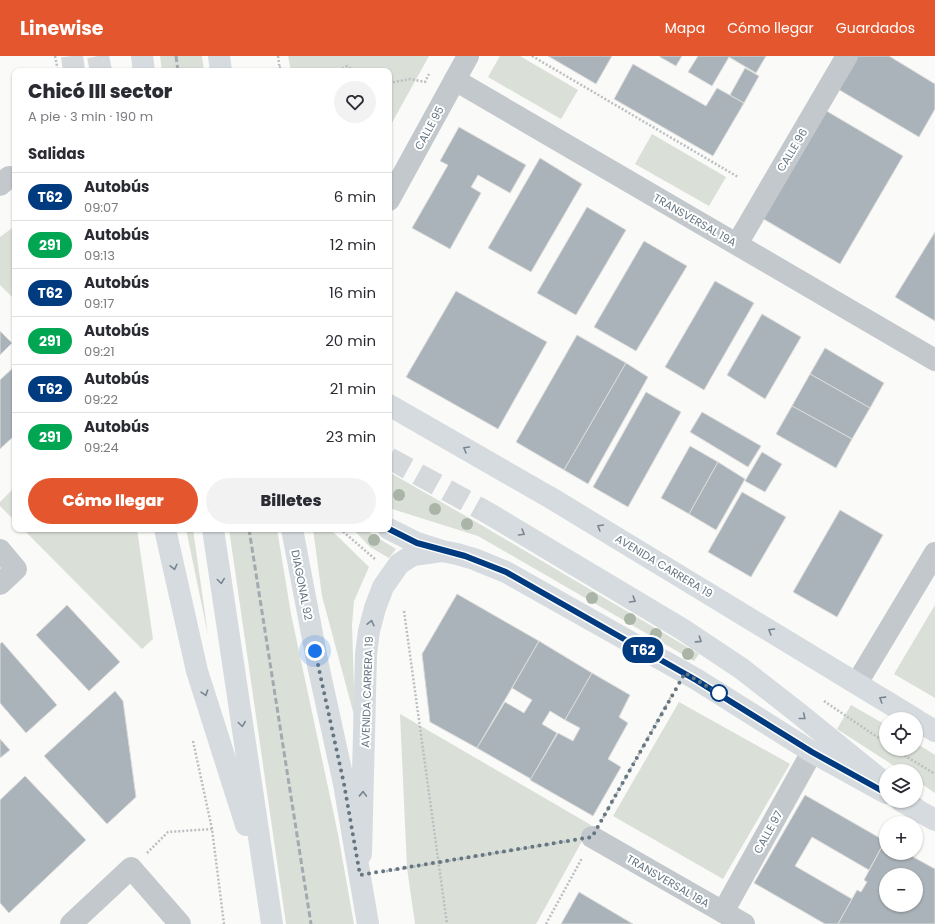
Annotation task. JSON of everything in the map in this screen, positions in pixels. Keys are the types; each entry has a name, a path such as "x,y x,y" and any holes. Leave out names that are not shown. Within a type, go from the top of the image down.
{"main road":[{"path":"142,56 144,68"},
{"path":"219,56 221,68"},
{"path":"228,56 229,68"},
{"name":"AVENIDA CARRERA 19","path":"392,407 551,498 905,712"},
{"path":"392,421 426,426"},
{"path":"488,513 682,629 742,669 879,778"},
{"path":"392,530 417,543 442,551"},
{"path":"166,532 197,671 267,891"},
{"path":"213,532 272,924"},
{"name":"DIAGONAL 92","path":"293,532 318,665 344,784 368,924"},
{"name":"AVENIDA CARRERA 19","path":"360,875 366,654 369,631 375,608 383,587 399,564 413,556 442,551 474,559 506,572 685,673 812,752 879,789"},
{"name":"AVENIDA CARRERA 19","path":"923,723 935,731"}],"street":[{"name":"CALLE 95","path":"392,195 468,56"},
{"name":"CALLE 96","path":"737,244 847,56"},
{"name":"TRANSVERSAL 19A","path":"455,80 935,360"},
{"path":"0,550 16,569 0,584"},
{"path":"857,683 935,553"},
{"name":"CALLE 97","path":"722,912 812,752"},
{"name":"TRANSVERSAL 18A","path":"592,837 744,924"},
{"path":"71,924 131,868 180,924"}],"path":[{"path":"55,56 57,68"},
{"path":"278,56 279,67"},
{"path":"532,56 738,177"},
{"path":"392,82 410,79 425,82"},
{"path":"344,532 376,559"},
{"path":"404,610 447,924"},
{"path":"546,924 592,837 685,673"},
{"path":"839,711 879,738"},
{"path":"905,756 935,774"},
{"path":"131,868 168,832 212,829"},
{"path":"360,875 592,837"}],"shaded area":[{"path":"160,56 202,56 204,68 162,68"},
{"path":"288,56 429,56 392,123 392,68 290,68"},
{"path":"500,56 520,56 578,90 561,119 488,77"},
{"path":"652,134 726,177 709,206 635,164"},
{"path":"12,228 12,297 0,285 0,237"},
{"path":"392,474 699,654 694,661 478,536 392,509"},
{"path":"12,490 12,518 0,506 0,502"},
{"path":"26,532 137,532 153,639 142,649"},
{"path":"187,532 193,532 208,635"},
{"path":"229,532 277,532 291,614 338,834 354,924 286,924"},
{"path":"313,532 333,532 369,567 354,601 352,625 355,719 322,596"},
{"path":"356,532 370,532 396,549 389,558 370,547"},
{"path":"935,605 935,698 894,674"},
{"path":"679,702 790,764 723,879 613,816"},
{"path":"851,705 879,721 879,756 923,756 923,747 935,755 935,793 923,785 923,764 891,764 837,729"},
{"path":"400,714 591,825 536,924 415,924 407,868"}],"building":[{"path":"548,56 612,56 596,84"},
{"path":"660,56 682,56 676,66"},
{"path":"698,56 766,56 756,73 729,57 712,86 688,72"},
{"path":"848,56 889,56 935,84 935,109 919,137 831,85"},
{"path":"633,64 706,106 717,88 744,103 713,156 614,99"},
{"path":"745,68 759,76 744,103 730,95"},
{"path":"818,106 903,156 840,264 755,214"},
{"path":"459,127 526,165 510,193 478,175 471,187 481,193 450,249 412,228 448,165 440,161"},
{"path":"540,158 582,184 531,272 488,248"},
{"path":"587,207 626,230 576,315 537,293"},
{"path":"935,232 935,321 895,297"},
{"path":"644,241 687,266 636,351 594,327"},
{"path":"715,281 754,303 704,390 665,367"},
{"path":"456,291 547,342 498,429 406,377"},
{"path":"762,314 801,337 765,399 727,375"},
{"path":"0,331 12,343 0,355"},
{"path":"577,335 626,363 564,470 516,442"},
{"path":"825,348 884,383 870,408 810,374"},
{"path":"626,363 648,377 588,484 564,470"},
{"path":"12,369 12,438 0,449 0,380"},
{"path":"810,374 870,408 852,439 792,406"},
{"path":"646,392 681,412 628,507 593,487"},
{"path":"792,406 852,439 836,468 776,434"},
{"path":"702,412 761,446 748,467 690,432"},
{"path":"690,446 718,462 689,514 661,498"},
{"path":"762,452 782,464 765,492 745,481"},
{"path":"718,462 745,479 716,530 689,514"},
{"path":"742,492 786,517 751,577 708,552"},
{"path":"840,510 883,535 837,617 793,592"},
{"path":"457,594 539,641 477,748 430,722 422,654"},
{"path":"67,605 120,662 89,691 36,635"},
{"path":"539,641 592,673 565,720 550,711 542,724 557,733 531,779 477,748 505,702 524,713 532,700 512,688"},
{"path":"2,642 57,705 26,733 0,703 0,644"},
{"path":"592,673 630,695 619,717 628,723 608,759 621,767 593,816 530,780 558,733 573,741 580,728 565,720"},
{"path":"115,691 123,701 136,797 107,824 44,756"},
{"path":"0,739 10,750 0,758"},
{"path":"25,776 86,840 9,913 0,903 0,800"},
{"path":"805,795 879,838 879,852 869,870 812,837 795,866 852,899 838,924 825,924 754,883"},
{"path":"879,852 879,860 919,860 935,869 935,924 838,924 857,890 861,892 867,882 864,880"},
{"path":"579,892 633,924 561,924"}],"tunnel":[{"path":"72,56 74,68"},
{"path":"98,56 100,68"},
{"path":"392,460 488,513"}],"railway":[{"path":"176,56 178,68"},
{"path":"249,532 311,924"}],"bus line":[{"name":"T62","path":"392,531 417,543 465,556 506,572 696,680 812,752 879,789"}],"route":[{"path":"315,651 344,784 360,875 592,837 685,673 723,696 719,693"}]}
